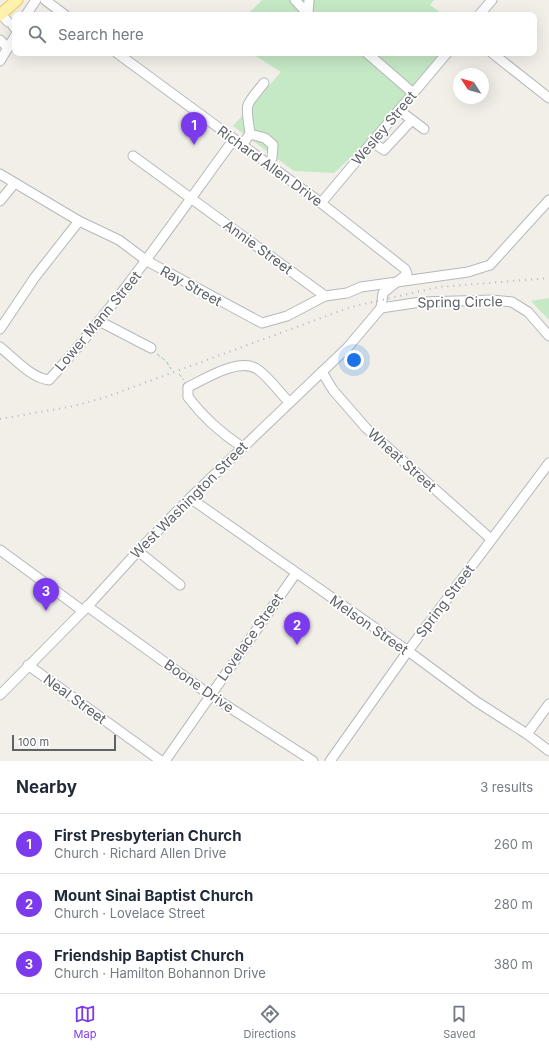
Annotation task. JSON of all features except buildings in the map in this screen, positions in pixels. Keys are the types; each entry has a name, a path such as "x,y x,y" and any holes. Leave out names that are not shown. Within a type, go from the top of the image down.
{"main road":[{"path":"8,21 17,0"}],"street":[{"path":"28,12 36,0"},
{"path":"45,0 62,12"},
{"path":"295,0 305,12"},
{"path":"308,12 309,0"},
{"path":"482,12 492,0"},
{"path":"0,40 8,48"},
{"path":"0,61 12,41"},
{"name":"Richard Allen Drive","path":"121,56 321,203 404,269 407,274 395,282"},
{"path":"370,56 413,93"},
{"name":"Wesley Street","path":"321,203 444,56"},
{"path":"496,56 549,98"},
{"path":"242,145 250,134 246,116 246,104 264,83"},
{"path":"399,110 411,121 414,120 424,129"},
{"path":"372,142 384,150 411,121"},
{"path":"250,134 265,138 273,145 272,158 268,164"},
{"name":"Lower Mann Street","path":"0,347 30,371 42,379 49,380 147,261 234,139"},
{"name":"Annie Street","path":"133,156 325,296"},
{"name":"Ray Street","path":"0,174 14,184 79,221 119,240 147,261 262,323 287,316 325,296 346,293 361,287 395,282"},
{"path":"0,201 14,184"},
{"path":"381,308 383,293 395,282 468,272 490,265 549,200"},
{"path":"0,329 35,277 79,221"},
{"name":"Spring Circle","path":"381,308 421,302 492,300 512,302 528,312 549,336"},
{"name":"West Washington Street","path":"0,695 85,609 138,550 190,498 348,347 381,308"},
{"path":"99,321 151,348"},
{"path":"242,447 223,434 199,412 188,397 188,387 235,366 249,366 257,369 289,402"},
{"name":"Wheat Street","path":"322,372 333,390 366,428 491,539"},
{"name":"Spring Street","path":"330,761 408,651 549,463"},
{"name":"Melson Street","path":"190,498 408,651 477,702 527,734 549,751"},
{"name":"Boone Drive","path":"0,550 210,695 313,761"},
{"path":"138,550 180,585"},
{"name":"Lovelace Street","path":"165,761 296,573"},
{"name":"Neal Street","path":"28,665 161,761"},
{"path":"527,734 549,704"}],"path":[{"path":"151,348 166,361 171,369"}],"green space":[{"path":"262,0 434,0 430,5 440,12 250,12"},
{"path":"256,56 445,56 370,140 334,173 294,171 233,126 281,72"},
{"path":"549,298 549,320 531,301"}],"railway":[{"path":"0,419 74,406 106,397 351,307 439,287 549,278"}],"place":[{"name":"First Presbyterian Church","path":"194,145"},
{"name":"Friendship Baptist Church","path":"46,611"},
{"name":"Mount Sinai Baptist Church","path":"297,645"}]}
